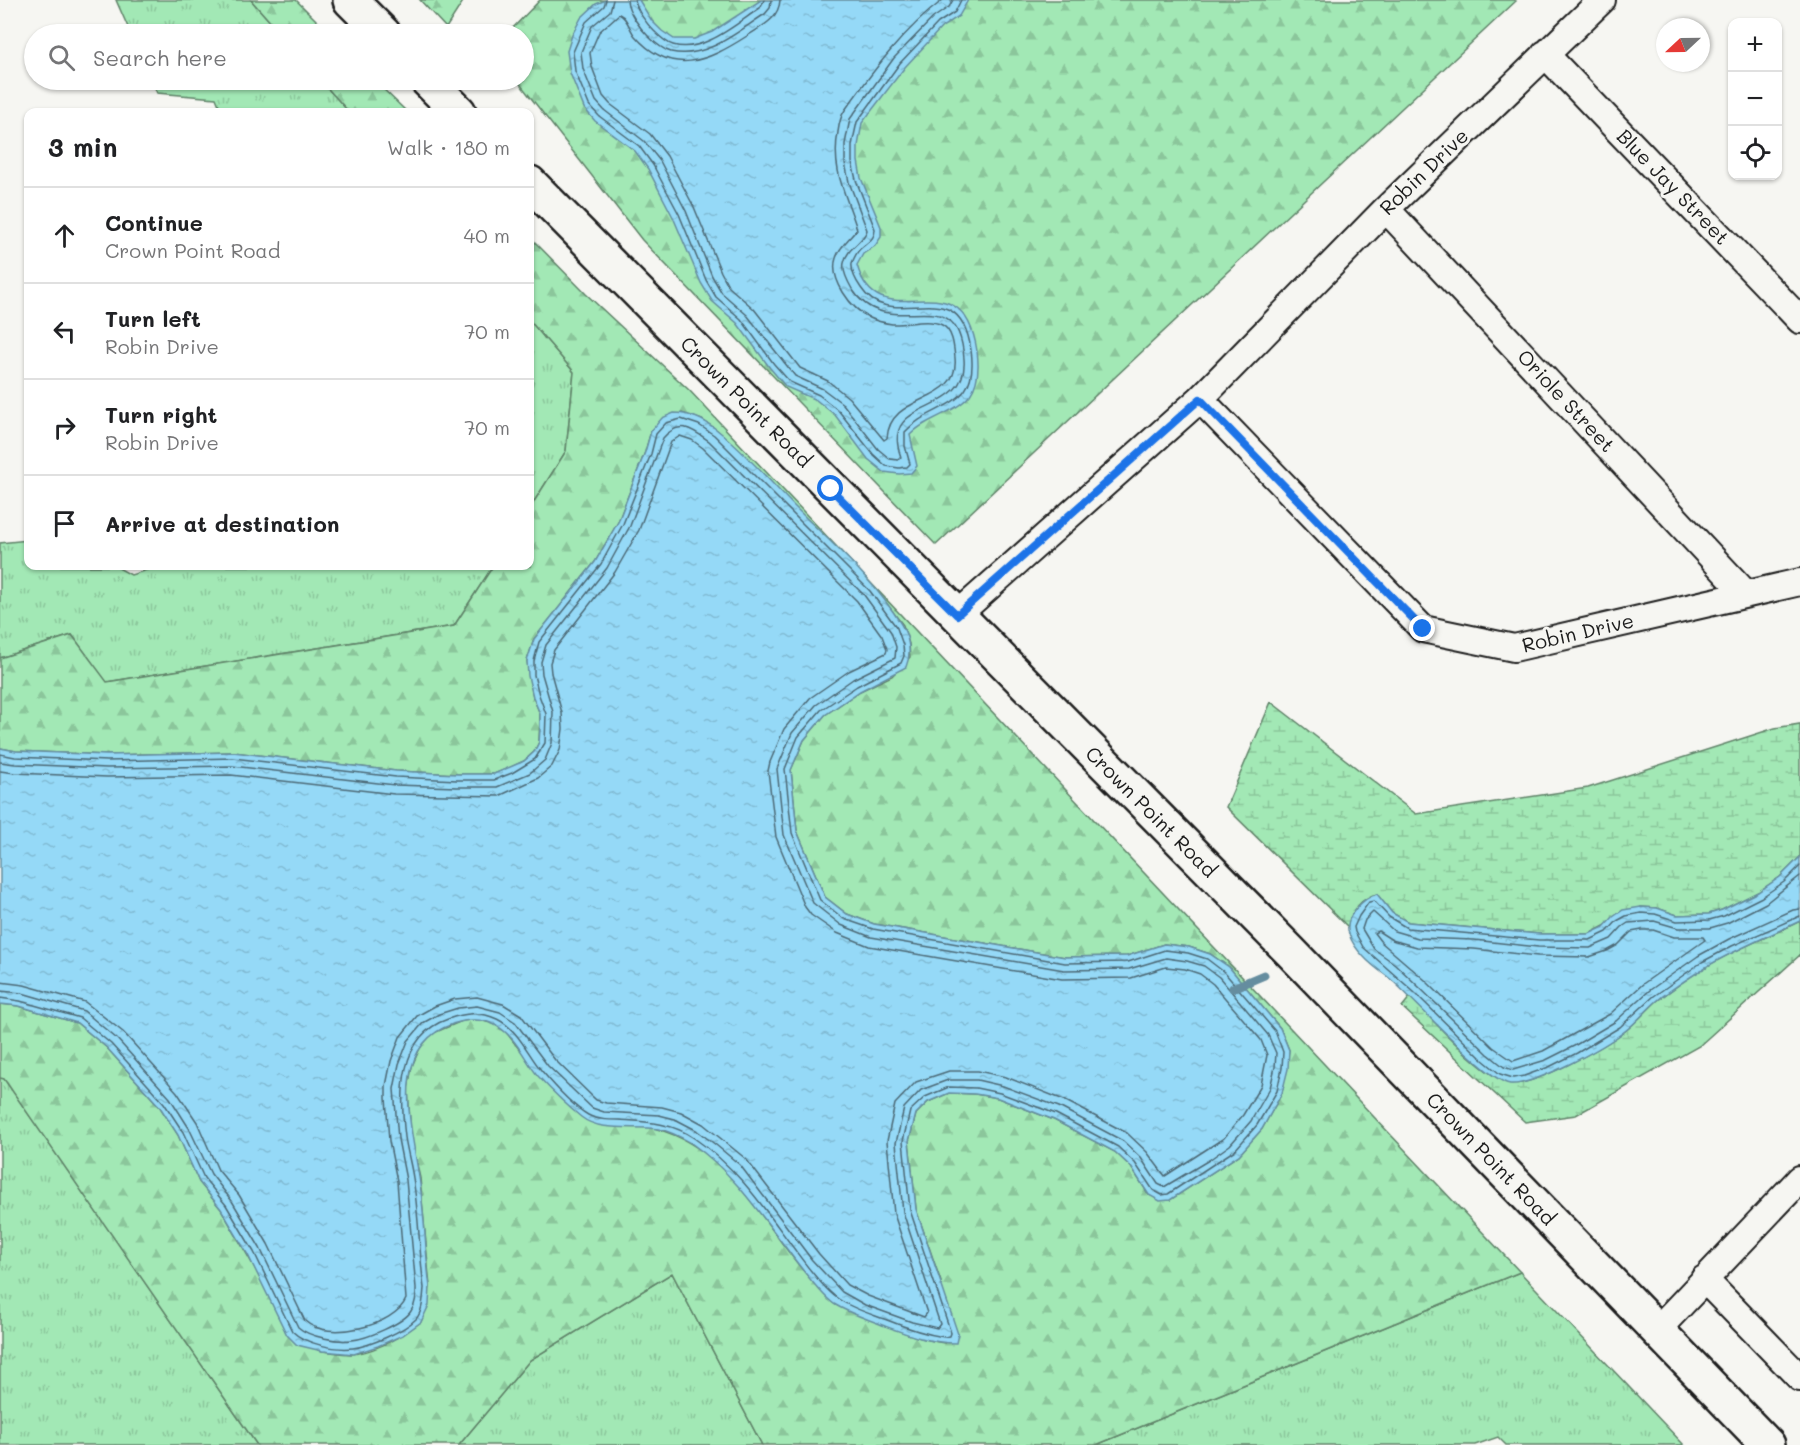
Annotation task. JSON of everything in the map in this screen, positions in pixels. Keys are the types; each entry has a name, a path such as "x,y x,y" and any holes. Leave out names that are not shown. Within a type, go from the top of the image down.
{"main road":[{"path":"350,0 374,24"},
{"path":"437,90 455,108"},
{"name":"Crown Point Road","path":"534,187 1305,967 1768,1445"}],"street":[{"name":"Robin Drive","path":"957,615 1200,399 1386,209 1602,0"},
{"name":"Blue Jay Street","path":"1545,54 1800,320"},
{"name":"Oriole Street","path":"1386,209 1746,594"},
{"name":"Robin Drive","path":"1200,399 1423,629 1514,648 1800,582"},
{"path":"1657,1330 1800,1179"},
{"path":"1704,1279 1800,1378"}],"green space":[{"path":"116,0 251,0 272,24 127,24"},
{"path":"251,0 296,0 320,24 272,24"},
{"path":"420,0 464,0 449,24 442,24"},
{"path":"540,0 1516,1 936,545 642,240 525,90 534,90 534,24 517,24"},
{"path":"156,90 329,90 345,108 220,108 216,98 157,93"},
{"path":"329,90 384,90 403,108 345,108"},
{"path":"534,241 586,294 689,390 1520,1272 1096,1445 762,1445 672,1273 530,1360 459,1445 257,1445 4,1079 0,1078 0,1004 19,1006 77,1023 107,1048 160,1107 178,1135 199,1182 221,1209 261,1279 322,1351 344,1354 360,1353 379,1347 421,1322 430,1287 420,1178 411,1138 408,1089 412,1066 420,1048 431,1034 462,1021 476,1019 494,1024 506,1032 519,1049 657,1129 683,1139 705,1153 743,1190 791,1256 833,1303 900,1331 944,1343 941,1282 916,1209 909,1141 916,1114 928,1102 949,1093 975,1094 998,1098 1054,1120 1115,1152 1131,1167 1149,1195 1170,1200 1239,1155 1262,1129 1282,1093 1289,1050 1280,1028 1229,967 1210,954 1189,947 1164,944 1127,956 1065,957 874,924 847,914 825,897 797,831 791,770 804,740 825,715 860,691 892,676 910,657 909,644 903,625 874,587 717,430 702,420 682,413 651,431 618,522 595,562 534,639 527,661 533,697 540,714 539,742 534,752 524,761 494,774 457,774 396,771 233,752 107,755 16,751 0,748 0,658 72,635 107,682 454,626 490,570 534,570 534,502 566,451 574,372 534,326"},
{"path":"534,326 574,372 566,451 534,502"},
{"path":"24,540 24,570 122,570 131,575 147,570 490,570 454,626 106,682 72,635 0,658 0,543"},
{"path":"1271,702 1416,814 1588,788 1775,728 1800,724 1800,857 1780,877 1758,892 1722,910 1709,914 1677,915 1657,908 1641,907 1589,934 1539,934 1408,922 1392,913 1377,894 1358,906 1348,927 1226,807"},
{"path":"1800,921 1800,955 1699,1046 1576,1115 1525,1122 1402,1007 1410,997 1457,1045 1497,1078 1509,1083 1533,1080 1567,1065 1624,1032 1657,1001 1693,975 1729,954"},
{"path":"0,1078 4,1078 257,1445 0,1445"},
{"path":"1520,1272 1684,1445 1506,1445 1498,1437 1475,1445 1096,1445"},
{"path":"672,1273 762,1445 459,1445 530,1360"}],"water":[{"path":"606,0 639,0 652,21 662,31 674,39 694,39 712,32 761,0 968,0 959,16 942,27 905,67 862,123 858,146 861,178 881,227 881,237 875,246 863,254 857,265 868,287 883,298 901,301 938,301 955,306 968,322 977,351 978,373 970,395 957,407 924,424 910,435 917,466 911,473 884,472 868,459 835,415 816,400 786,387 737,323 712,301 701,283 673,217 648,169 635,151 595,121 584,108 570,73 567,51 581,18 596,4"},
{"path":"674,413 691,416 716,429 756,466 865,577 890,608 906,634 909,651 906,667 860,691 825,715 804,740 791,770 797,831 825,897 847,914 874,924 1065,957 1127,956 1164,944 1189,947 1210,954 1229,967 1280,1028 1289,1050 1288,1069 1282,1093 1262,1129 1239,1155 1170,1200 1160,1201 1149,1195 1131,1167 1115,1152 1054,1120 998,1098 975,1094 949,1093 928,1102 916,1114 909,1141 916,1209 958,1334 956,1343 946,1343 903,1332 853,1314 834,1304 812,1282 734,1181 691,1143 675,1134 658,1129 608,1127 589,1122 570,1108 543,1081 513,1040 501,1028 478,1020 458,1022 432,1035 419,1050 411,1069 409,1112 421,1191 430,1287 429,1305 421,1322 403,1335 354,1354 322,1351 297,1345 287,1335 248,1255 221,1209 199,1182 178,1135 160,1107 107,1048 77,1023 19,1006 0,1004 0,748 16,751 107,755 233,752 396,771 457,774 494,774 524,761 534,752 539,742 540,714 533,697 527,661 534,639 595,562 618,522 651,431 662,418"},
{"path":"1800,857 1800,921 1729,954 1700,971 1664,996 1629,1027 1602,1046 1552,1072 1521,1083 1510,1084 1500,1080 1469,1056 1395,983 1362,955 1355,947 1348,928 1352,915 1360,904 1377,894 1392,913 1408,922 1539,934 1589,934 1604,927 1623,910 1641,907 1657,908 1677,915 1709,914 1722,910 1758,892 1780,877"}],"waterway":[{"path":"1233,988 1264,975"}],"route":[{"path":"831,489 957,615 1200,399 1423,629"}]}
